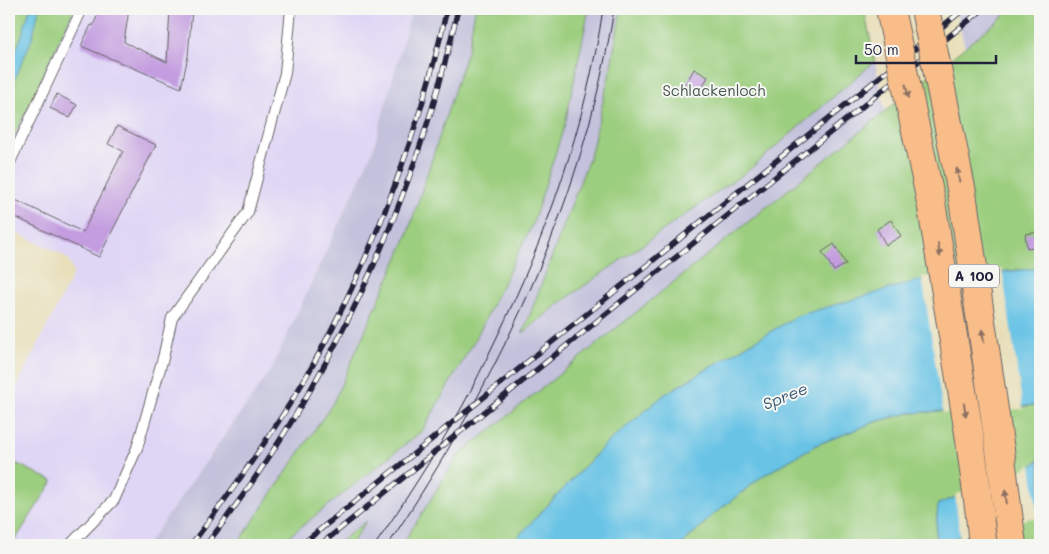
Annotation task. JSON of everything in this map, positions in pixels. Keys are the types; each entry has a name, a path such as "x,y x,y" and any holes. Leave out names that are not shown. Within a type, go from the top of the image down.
{"highway":[{"name":"A 100","path":"890,9 931,202 969,433 983,545"},
{"name":"A 100","path":"925,9 962,193 1012,545"}],"lane":[{"path":"9,164 82,9"},
{"path":"70,545 114,500 137,448 163,358 172,318 248,212 285,73 291,9"}],"shaded area":[{"path":"74,9 412,9 373,150 271,370 147,545 12,545 53,481 9,460 9,402 73,275 73,271 68,259 61,254 9,229 9,148"},
{"path":"412,9 475,9 469,45 406,239 333,403 237,545 147,545 271,370 373,150"},
{"path":"589,9 621,9 611,67 591,153 524,332 560,303 750,169 875,61 885,111 458,456 402,545 278,545 422,431 476,338 533,223 565,124"},
{"path":"955,9 1012,9 965,47"}],"green space":[{"path":"9,9 74,9 9,148"},
{"path":"475,9 589,9 565,124 533,223 476,338 422,431 278,545 237,545 333,403 406,239 469,45"},
{"name":"Schlackenloch","path":"621,9 864,9 875,61 750,169 560,303 523,333 591,153 611,67"},
{"path":"1012,9 1040,9 1040,268 1007,271 797,316 665,394 606,444 510,545 402,545 458,456"},
{"path":"1040,405 1040,459 1027,470 938,504 935,545 681,545 715,513 764,475 816,445 878,421 909,413"},
{"path":"9,460 53,481 12,545 9,545"},
{"path":"1030,516 1040,516 1040,545 1024,543 1019,545 942,545 958,536"},
{"path":"366,521 351,545 336,545"}],"water":[{"path":"30,9 39,9 32,39 9,92 9,66 21,38"},
{"name":"Spree","path":"1040,268 1040,405 909,413 878,421 816,445 764,475 715,513 681,545 510,545 606,444 665,394 797,316 916,281"},
{"path":"1040,459 1040,516 1030,516 958,536 942,545 935,545 938,504 1027,470"}],"pier":[{"path":"1002,269 1023,409 943,413 922,277"},
{"path":"1031,464 1038,519 1030,518 960,538 955,495 1026,468"}],"building":[{"path":"100,9 129,9 124,42 167,62 170,9 192,9 188,56 181,88 81,46 91,25 93,26"},
{"path":"694,69 708,77 699,92 685,85"},
{"path":"57,94 77,105 70,118 50,108"},
{"path":"117,126 156,145 99,257 9,214 9,197 83,232 123,151 108,144"},
{"path":"891,220 901,236 886,245 877,229"},
{"path":"1040,232 1040,246 1027,248 1025,234"},
{"path":"834,244 846,264 834,271 822,252"}],"tram line":[{"path":"375,545 420,477 462,407 515,300 548,219 575,137 596,52 603,9"},
{"path":"388,545 428,483 465,420 499,355 530,289 558,222 581,153 600,82 614,9"}],"railway":[{"path":"191,545 240,479 286,410 314,363 357,278 376,234 409,146 436,55 447,9"},
{"path":"206,545 250,485 291,422 328,357 362,291 392,223 418,153 440,82 458,9"},
{"path":"301,545 964,9"},
{"path":"320,545 983,9"}]}
